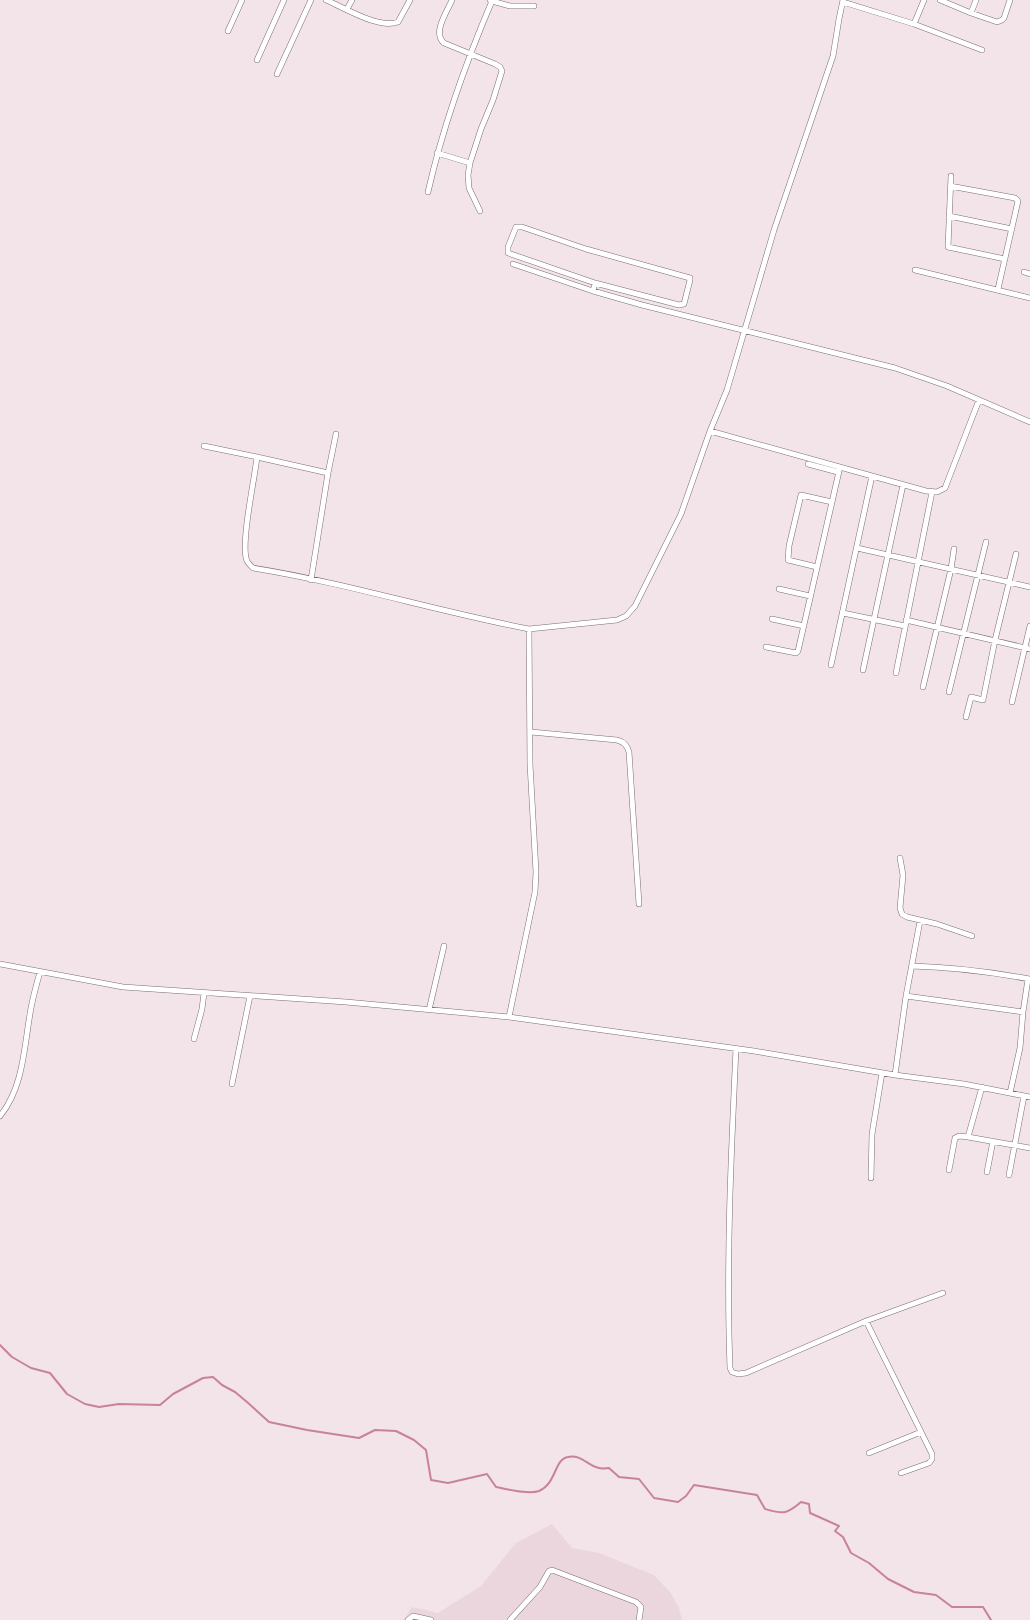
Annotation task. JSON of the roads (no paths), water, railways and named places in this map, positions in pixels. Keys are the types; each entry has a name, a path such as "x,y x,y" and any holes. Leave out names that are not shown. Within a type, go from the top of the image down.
{"street":[{"path":"228,31 242,0"},
{"path":"257,60 284,0"},
{"path":"277,74 310,0"},
{"path":"326,0 367,18 385,24 395,23 401,19 410,0"},
{"path":"347,9 352,0"},
{"path":"452,0 440,28 439,37 444,43 498,65 502,71 470,163 468,182 480,211"},
{"path":"428,192 437,153 470,54 491,0 510,6 534,6"},
{"path":"914,24 924,0"},
{"path":"941,0 971,13 1000,22 1004,18 1010,0"},
{"path":"971,13 976,0"},
{"path":"257,457 246,531 245,554 247,560 253,568 335,584 478,619 529,629 604,623 626,616 635,606 644,591 681,514 710,431 728,390 774,230 833,56 843,1 914,24 982,50"},
{"path":"437,153 470,163"},
{"path":"951,176 948,247 1005,259"},
{"path":"950,186 1016,199 1018,202 998,289"},
{"path":"949,216 1012,229"},
{"path":"516,227 522,227 586,249 690,280 684,304 679,305 595,283 508,253 508,247 516,227"},
{"path":"513,264 593,291 744,331 895,368 947,386 1030,422"},
{"path":"915,270 1030,298"},
{"path":"1024,272 1030,274"},
{"path":"593,291 595,283"},
{"path":"808,464 872,476 932,492 941,491 945,488 979,400"},
{"path":"710,431 839,470"},
{"path":"311,580 328,473 336,434"},
{"path":"204,446 328,473"},
{"path":"766,647 796,653 798,651 839,470"},
{"path":"831,664 872,476"},
{"path":"863,670 903,485"},
{"path":"896,673 932,492"},
{"path":"817,568 788,560 789,546 801,495 832,502"},
{"path":"949,692 986,542"},
{"path":"857,548 1030,587"},
{"path":"922,687 951,569 954,549"},
{"path":"966,717 971,697 983,700 995,640 1016,554"},
{"path":"779,589 810,596"},
{"path":"843,613 874,619 937,627 1027,648"},
{"path":"772,619 804,626"},
{"path":"1012,702 1027,648 1030,626"},
{"path":"509,1017 535,892 534,841 530,783 531,732 529,629"},
{"path":"531,732 617,740 623,741 626,745 629,752 640,904"},
{"path":"900,858 903,882 901,912 907,917 937,924 972,936"},
{"path":"895,1075 906,996 920,921"},
{"path":"429,1010 444,946"},
{"path":"0,964 116,986 509,1017 736,1049 1030,1097"},
{"path":"912,966 938,966 1029,979 1023,1012 1020,1048 1010,1093"},
{"path":"0,1116 14,1096 30,1012 40,972"},
{"path":"194,1039 202,1009 204,992"},
{"path":"232,1084 250,996"},
{"path":"906,996 1023,1012"},
{"path":"736,1049 729,1253 729,1338 731,1370 735,1374 746,1373 866,1321 943,1293"},
{"path":"871,1178 872,1134 882,1073"},
{"path":"968,1137 982,1088"},
{"path":"1009,1175 1024,1096"},
{"path":"949,1170 955,1138 959,1136 1030,1148"},
{"path":"987,1172 993,1141"},
{"path":"866,1321 931,1452 931,1461 901,1473"},
{"path":"868,1453 921,1432"},
{"path":"510,1620 540,1587 549,1572 552,1570 636,1602 641,1607 639,1620"},
{"path":"408,1620 413,1616 431,1620"}],"waterway":[{"path":"0,1345 12,1357 31,1368 50,1373 67,1394 85,1404 99,1407 119,1404 160,1405 173,1394 203,1378 213,1377 222,1385 235,1392 269,1422 307,1430 359,1438 375,1430 396,1431 414,1440 426,1450 431,1480 448,1483 487,1474 496,1487 535,1492 539,1491 549,1483 563,1459 568,1457 577,1457 595,1467 609,1468 619,1477 639,1479 654,1498 678,1502 686,1496 694,1485 757,1495 765,1509 776,1512 788,1511 801,1502 809,1504 810,1513 839,1526 835,1531 843,1537 851,1553 869,1563 888,1579 914,1592 936,1595 952,1607 983,1607 991,1620"}]}
